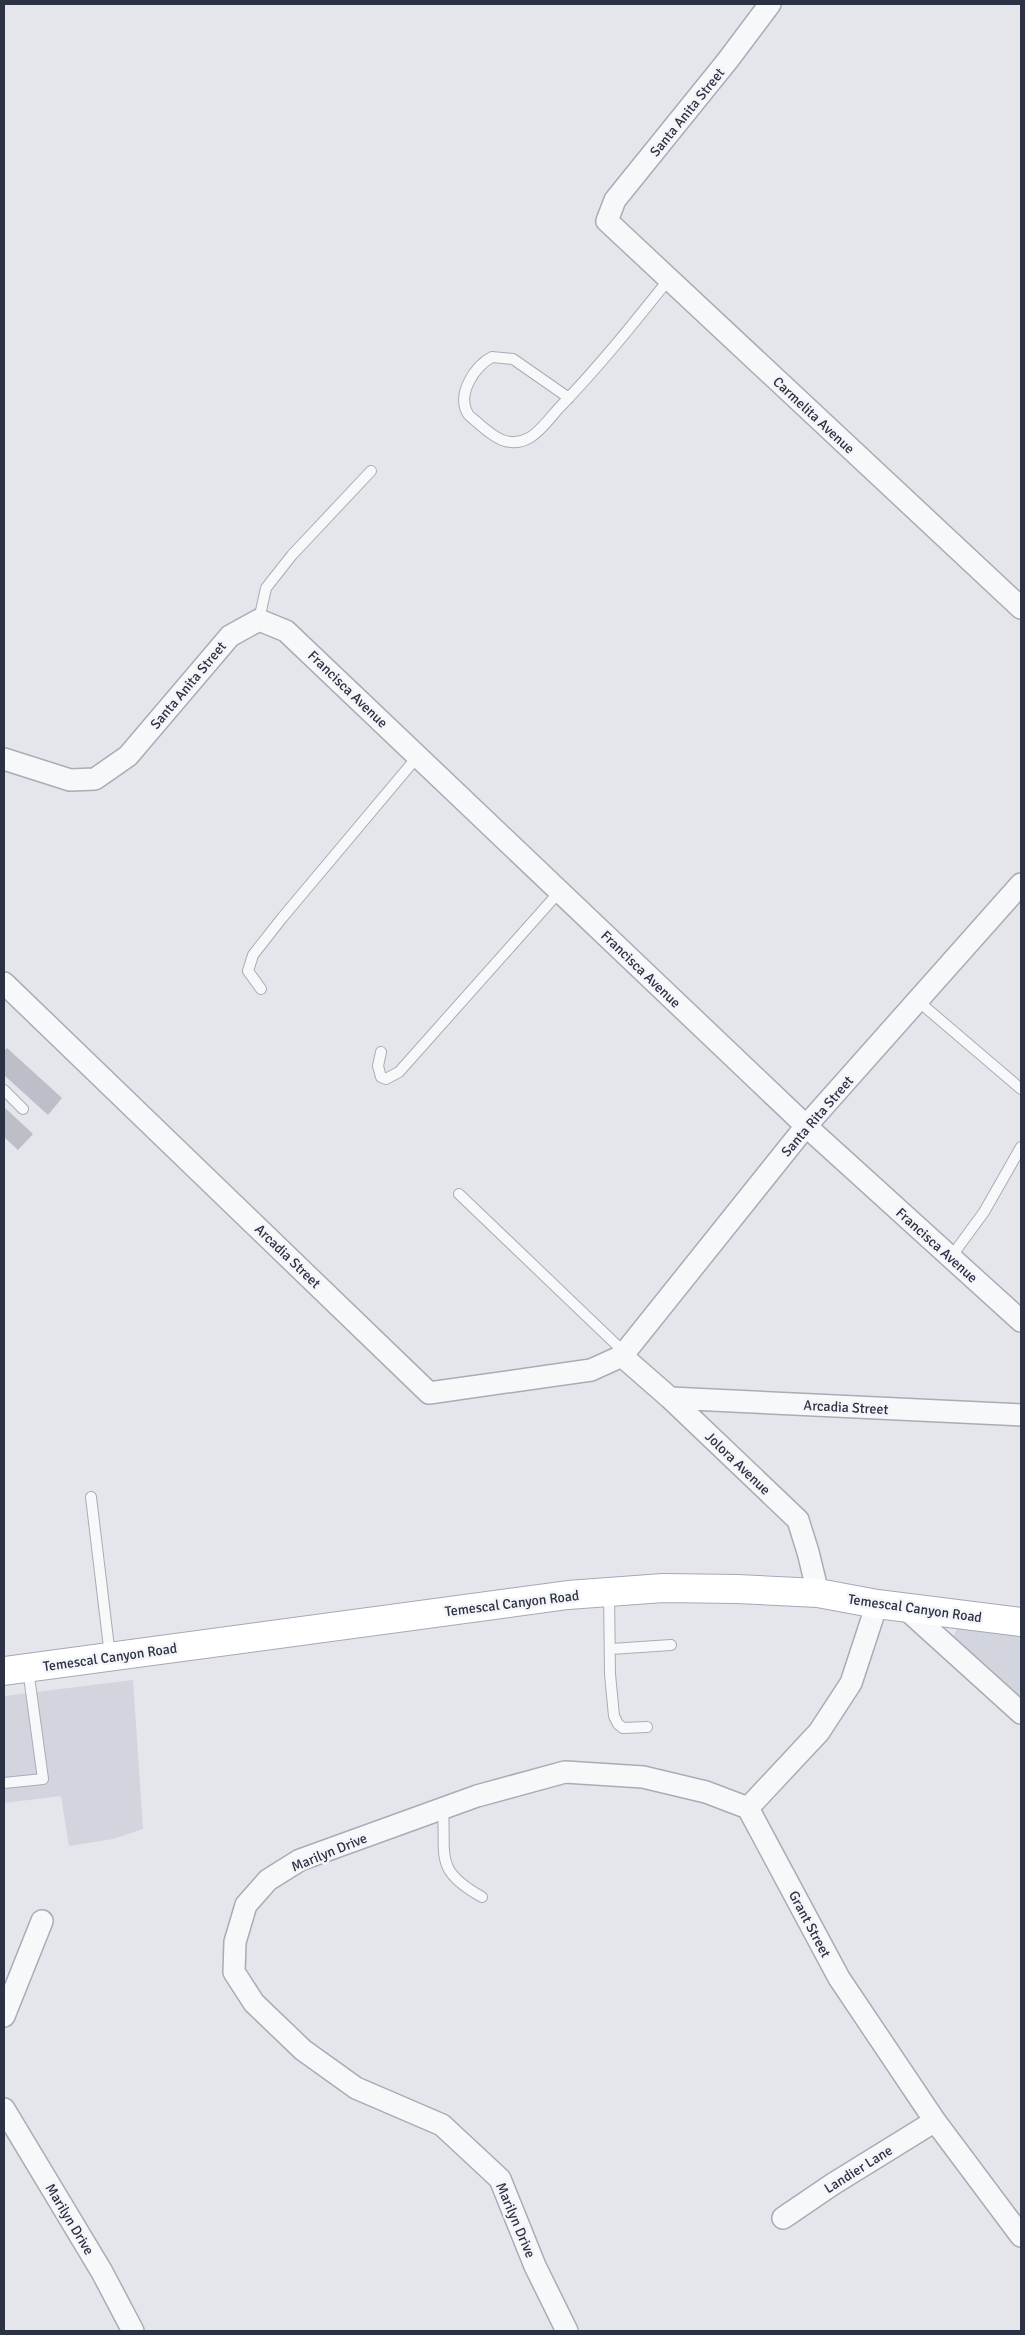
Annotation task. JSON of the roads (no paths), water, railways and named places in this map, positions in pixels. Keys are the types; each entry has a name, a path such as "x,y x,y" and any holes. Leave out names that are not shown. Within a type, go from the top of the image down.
{"main road":[{"name":"Temescal Canyon Road","path":"16,1670 568,1594 663,1588 737,1588 818,1593 877,1604 1021,1622"}],"street":[{"name":"Santa Anita Street","path":"607,221 616,200 728,60 770,4"},
{"name":"Carmelita Avenue","path":"607,221 1021,608"},
{"name":"Santa Anita Street","path":"4,759 70,780 95,779 128,756 230,636 260,620"},
{"name":"Francisca Avenue","path":"260,620 286,631 806,1126 1021,1321"},
{"name":"Santa Rita Street","path":"623,1354 806,1126 1021,884"},
{"name":"Arcadia Street","path":"4,983 429,1392 591,1370 623,1354"},
{"name":"Jolora Avenue","path":"623,1354 798,1520 818,1593"},
{"name":"Arcadia Street","path":"670,1398 1021,1415"},
{"path":"748,1808 819,1732 851,1683 877,1604"},
{"path":"905,1608 1021,1713"},
{"name":"Marilyn Drive","path":"567,2331 535,2266 500,2179 442,2125 356,2088 303,2050 254,2002 234,1972 235,1942 246,1905 268,1880 300,1860 477,1796 565,1772 643,1777 706,1792 748,1808"},
{"name":"Grant Street","path":"748,1808 839,1978 935,2121 1021,2236"},
{"path":"4,2016 42,1921"},
{"name":"Marilyn Drive","path":"4,2109 102,2272 132,2331"},
{"name":"Landier Lane","path":"783,2218 833,2184 935,2121"}],"lane":[{"path":"569,398 513,359 492,356 474,370 468,381 466,400 468,413 498,440 518,443 531,438 569,398 613,350 669,279"},
{"path":"260,620 266,588 292,555 371,471"},
{"path":"261,989 248,971 253,955 418,756"},
{"path":"381,1052 378,1066 381,1077 386,1079 398,1072 560,891"},
{"path":"918,1001 1021,1089"},
{"path":"4,1090 23,1108"},
{"path":"950,1257 984,1212 1021,1147"},
{"path":"459,1194 623,1354"},
{"path":"91,1497 110,1658"},
{"path":"609,1592 610,1674 612,1702 618,1724 623,1728 646,1727"},
{"path":"611,1649 671,1645"},
{"path":"4,1783 43,1779 16,1670"},
{"path":"443,1809 446,1866 454,1879 482,1896"}]}
